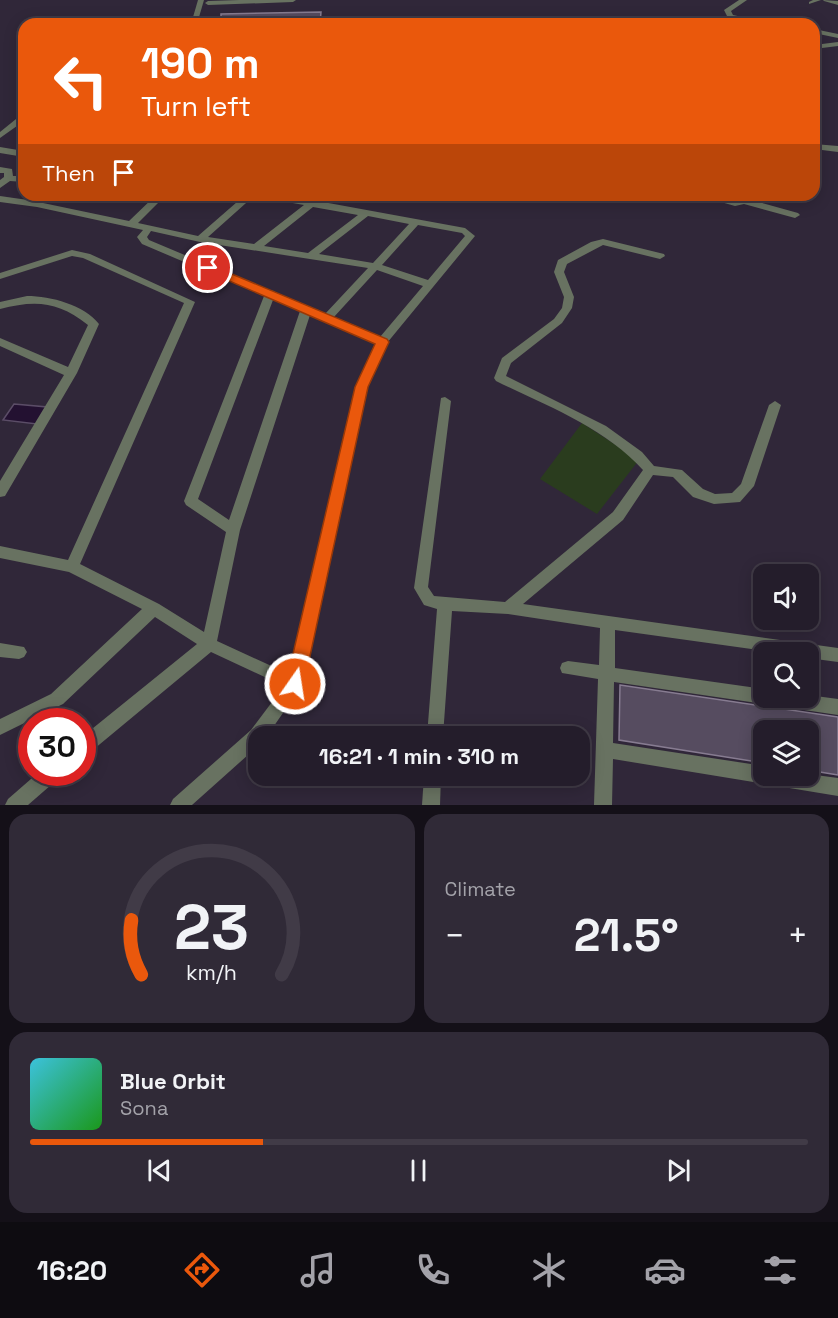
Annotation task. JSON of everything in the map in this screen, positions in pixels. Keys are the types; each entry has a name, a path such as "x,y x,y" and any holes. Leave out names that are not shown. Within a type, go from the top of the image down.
{"street":[{"path":"197,18 204,1 293,0"},
{"path":"736,18 730,17 727,10 744,0"},
{"path":"826,0 838,3"},
{"path":"820,32 838,36"},
{"path":"820,46 838,44"},
{"path":"0,136 18,122"},
{"path":"820,147 838,149"},
{"path":"0,150 18,153"},
{"path":"0,170 9,171 8,178 0,185"},
{"path":"8,178 18,179"},
{"path":"0,199 18,199"},
{"path":"48,201 148,229 309,257 376,266 431,285"},
{"path":"132,223 155,201"},
{"path":"200,239 243,201"},
{"path":"179,805 257,736 295,684 361,387 382,342 470,236 465,231 300,201"},
{"path":"752,201 795,215"},
{"path":"255,248 312,203"},
{"path":"309,257 366,213"},
{"path":"326,319 416,222"},
{"path":"148,229 142,237 146,242 382,342"},
{"path":"660,256 603,242 594,244 562,262 559,272 569,297 567,308 558,321 506,361 500,378 586,421 641,458 650,470 677,473 698,493 714,499 735,498 747,486 776,405"},
{"path":"0,276 72,253 86,256 190,302 72,567"},
{"path":"233,530 191,501 270,293"},
{"path":"0,306 20,298 50,300 88,318 94,324 71,373 0,492"},
{"path":"96,737 209,644 233,530 306,310"},
{"path":"0,342 71,373"},
{"path":"445,401 421,588 429,601 508,608 838,655"},
{"path":"508,608 618,516 650,470"},
{"path":"0,552 72,567 154,608 209,644 295,684"},
{"path":"436,726 445,604"},
{"path":"0,727 57,699 154,608"},
{"path":"603,805 608,623"},
{"path":"0,650 19,652"},
{"path":"568,668 753,694"},
{"path":"819,704 838,707"},
{"path":"605,750 753,773"},
{"path":"819,784 838,787"},
{"path":"14,805 36,786"},
{"path":"431,805 432,786"}],"green space":[{"path":"582,423 639,460 597,514 540,479"}],"shaded area":[{"path":"14,404 47,407 37,424 3,420"}],"building":[{"path":"321,12 320,18 221,18 221,14"},
{"path":"620,685 753,705 753,708 777,708 838,717 838,775 819,772 819,720 753,720 753,761 619,740"}],"route":[{"path":"208,268 382,342 361,387 295,684"}]}
